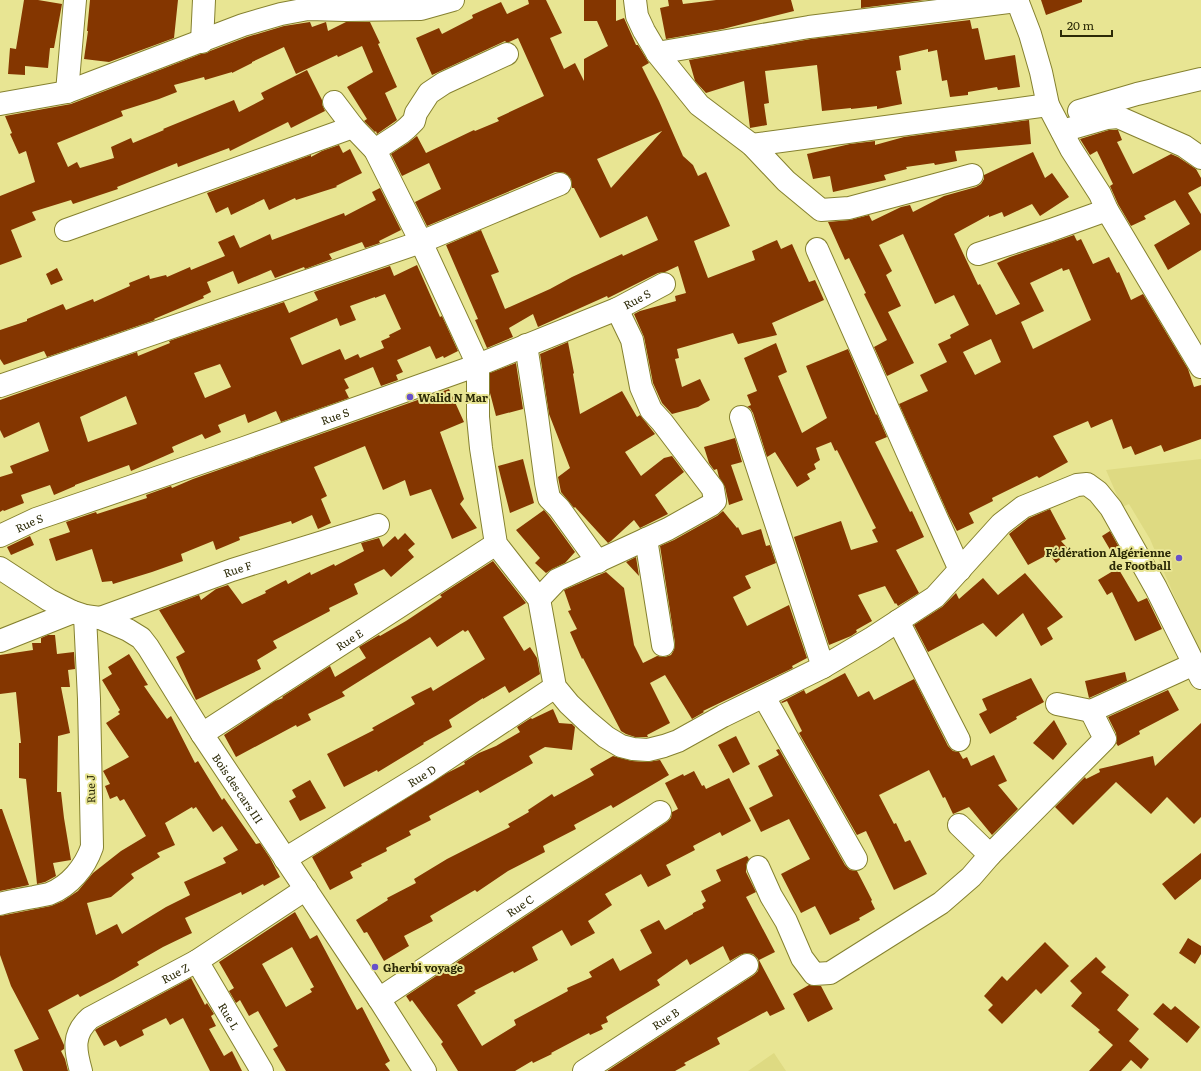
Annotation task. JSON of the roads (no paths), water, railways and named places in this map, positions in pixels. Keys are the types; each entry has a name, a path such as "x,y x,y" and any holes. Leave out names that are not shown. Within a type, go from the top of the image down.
{"street":[{"path":"67,92 75,0"},
{"path":"202,42 204,0"},
{"path":"0,104 67,92 202,42 243,25 308,5 346,10 422,5 453,0"},
{"path":"635,0 637,16 657,53 699,105 752,146 786,181 821,210 849,208 972,175"},
{"path":"657,53 809,27 1017,1 1030,34 1055,118 1071,149 1100,194 1106,210 1201,367"},
{"path":"375,150 401,134 414,121 416,113 429,93 444,83 507,54"},
{"path":"1055,118 1137,94 1201,78"},
{"path":"334,102 353,127 375,150 421,242 478,365 478,417 481,448 496,544 539,599 555,687 587,722 606,737 621,746 633,749 648,750 678,741 723,716 823,667 872,638 935,597 1001,524 1023,507 1077,485 1087,484 1098,492 1111,508 1156,588 1197,671 1091,711 1057,704"},
{"path":"752,146 1055,118 1118,117 1184,146 1201,158"},
{"path":"66,230 353,127"},
{"path":"0,386 421,242 560,184"},
{"path":"978,254 1106,210"},
{"path":"817,249 960,570"},
{"name":"Rue S","path":"0,536 36,519 244,448 478,365 617,309 664,284"},
{"path":"539,599 557,580 668,529 711,505 715,501 715,495 712,488 651,410 641,387 632,340 617,309"},
{"path":"526,345 549,498 559,508 598,562"},
{"path":"741,417 823,667"},
{"name":"Rue F","path":"0,641 378,525"},
{"path":"646,539 663,645"},
{"name":"Rue E","path":"202,734 496,544"},
{"name":"Bois des cars III","path":"0,568 49,600 128,630 141,638 202,734 379,999 425,1071"},
{"name":"Rue J","path":"0,904 49,894 61,887 80,870 88,858 92,847 86,615"},
{"path":"898,621 959,740"},
{"name":"Rue D","path":"285,859 427,772 555,687"},
{"path":"764,697 856,859"},
{"path":"758,867 771,896 786,921 802,958 814,974 830,973 941,903 971,877 990,854 1105,739 1091,711"},
{"name":"Rue C","path":"379,999 660,812"},
{"path":"959,825 990,854"},
{"name":"Rue Z","path":"81,1071 76,1054 76,1046 77,1038 85,1022 197,961 306,889"},
{"name":"Rue L","path":"197,961 262,1071"},
{"name":"Rue B","path":"584,1071 747,965"}],"place":[{"name":"Walid N Mar","path":"410,397"},
{"name":"Fédération Algérienne de Football","path":"1179,558"},
{"name":"Gherbi voyage","path":"375,967"}]}
